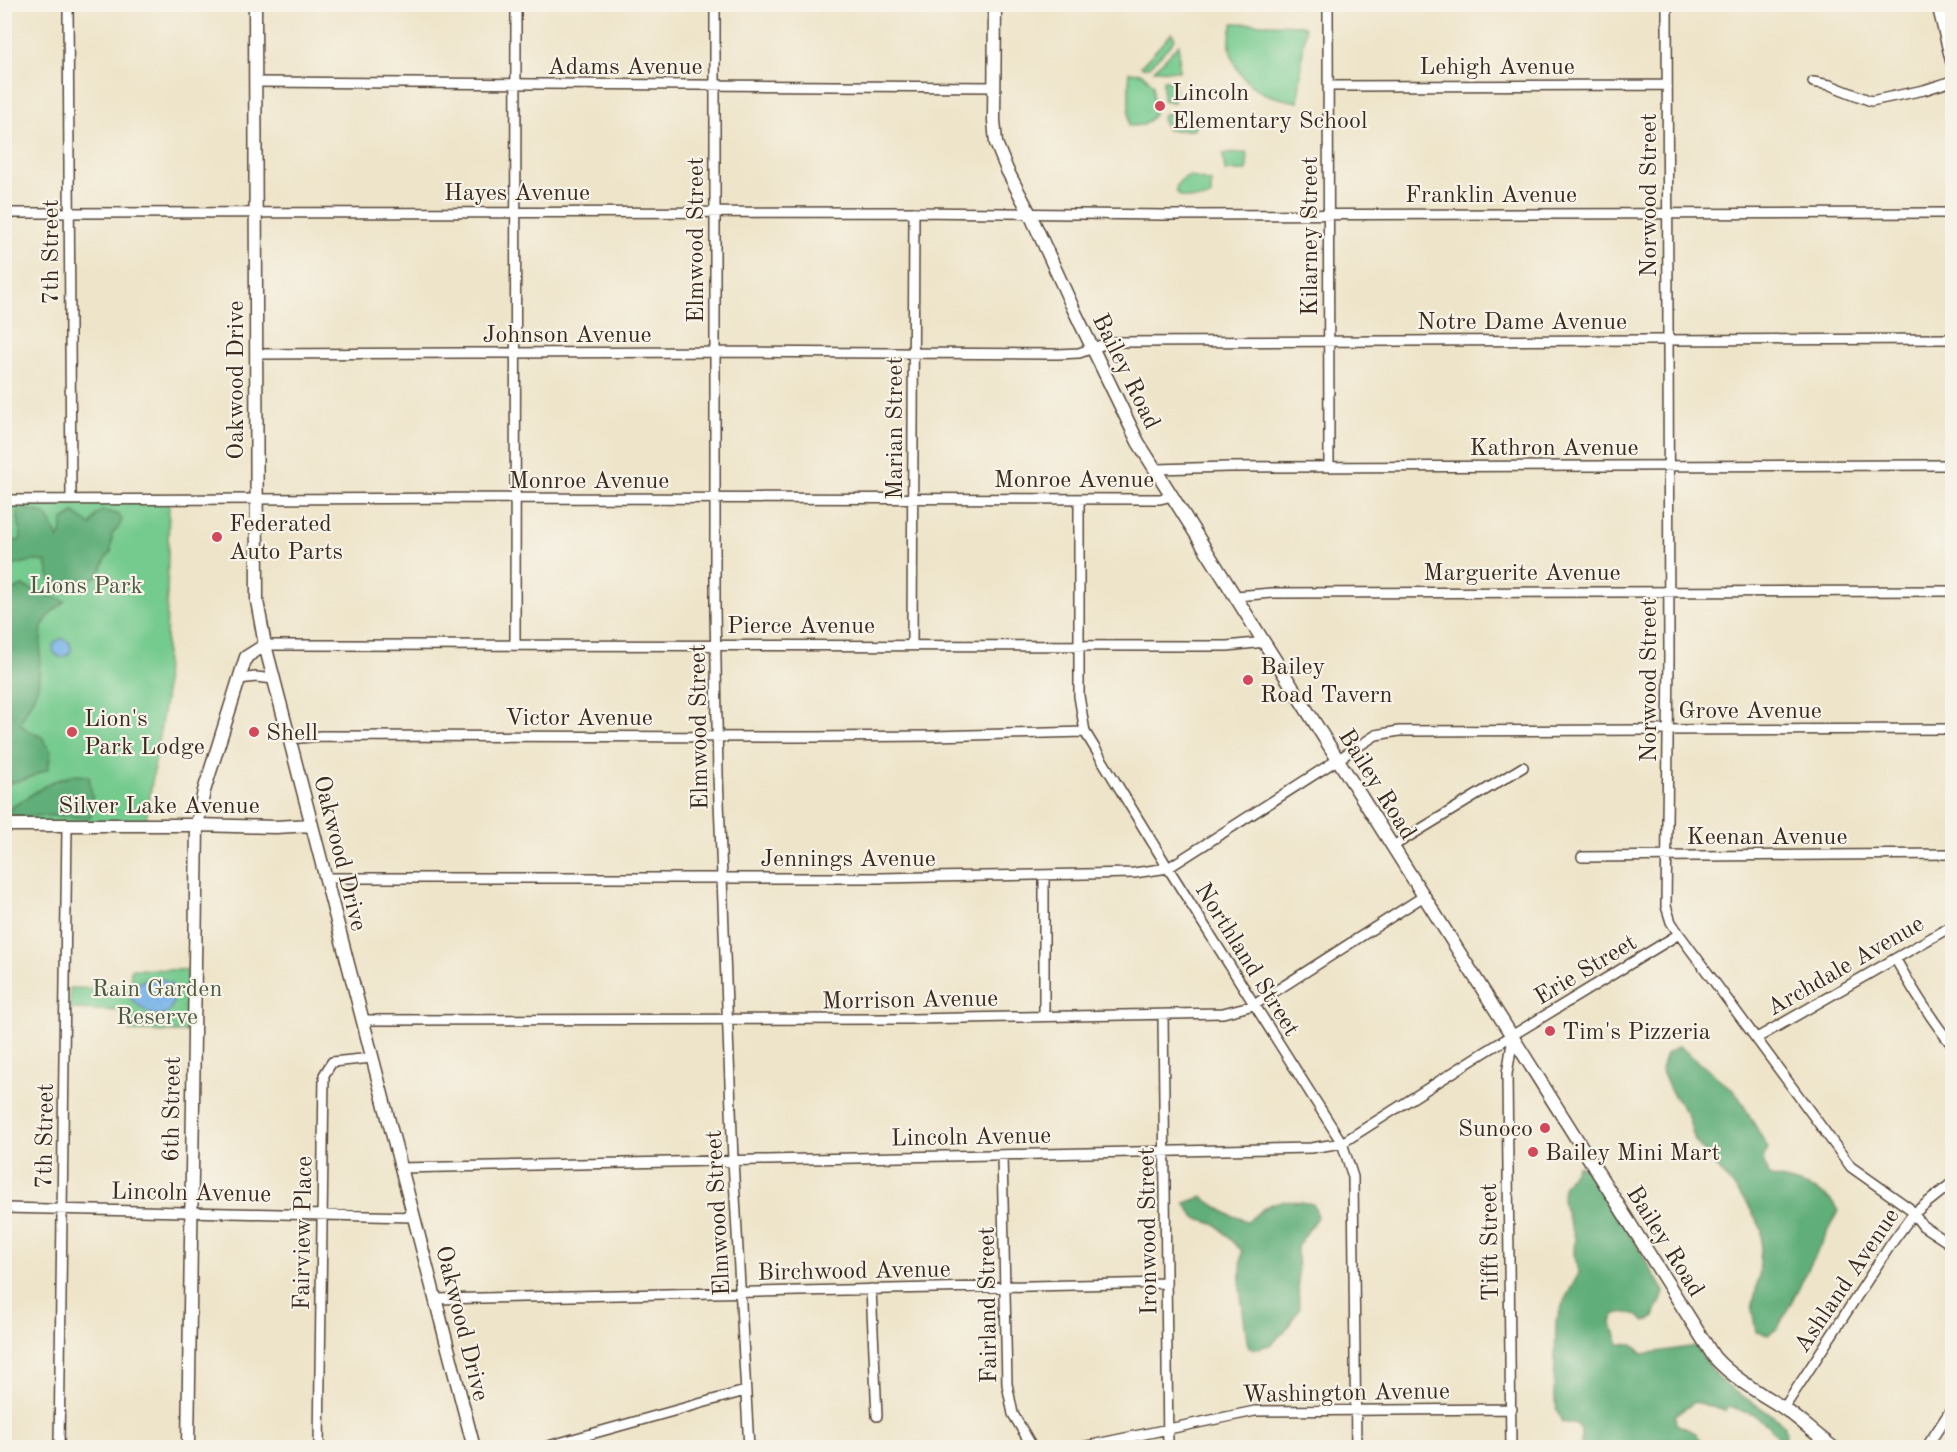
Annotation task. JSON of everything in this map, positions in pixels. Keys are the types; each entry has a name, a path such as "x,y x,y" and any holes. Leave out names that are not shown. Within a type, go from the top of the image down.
{"street":[{"name":"7th Street","path":"68,4 71,499"},
{"name":"Oakwood Drive","path":"255,4 257,601 265,645 474,1448"},
{"path":"515,645 516,4"},
{"name":"Elmwood Street","path":"715,4 714,499 717,737 733,1160 749,1448"},
{"name":"Bailey Road","path":"995,4 994,120 996,143 1010,178 1030,214 1138,442 1714,1357 1734,1376 1784,1408 1834,1448"},
{"name":"Kilarney Street","path":"1328,4 1329,467"},
{"name":"Norwood Street","path":"1667,4 1668,730 1666,906 1668,915 1679,934 1851,1167 1909,1208 1923,1226 1953,1245"},
{"path":"1938,4 1953,61"},
{"path":"1813,82 1830,84 1872,101 1953,81"},
{"name":"Adams Avenue","path":"255,82 994,87"},
{"name":"Lehigh Avenue","path":"1328,86 1667,85"},
{"name":"Marian Street","path":"912,644 914,212"},
{"name":"Hayes Avenue","path":"4,213 999,212 1030,214"},
{"name":"Franklin Avenue","path":"1030,214 1953,213"},
{"name":"Notre Dame Avenue","path":"1093,348 1110,342 1953,339"},
{"name":"Johnson Avenue","path":"256,354 1079,353 1093,348"},
{"name":"Kathron Avenue","path":"1156,469 1953,465"},
{"name":"Monroe Avenue","path":"4,500 1160,499 1172,496"},
{"name":"Northland Street","path":"1079,499 1079,696 1085,732 1342,1143 1353,1177 1356,1448"},
{"name":"Marguerite Avenue","path":"1236,596 1284,593 1953,591"},
{"name":"Pierce Avenue","path":"265,645 1227,646 1265,642"},
{"name":"6th Street","path":"188,1448 197,825 204,791 246,657 265,645"},
{"path":"239,679 256,677 274,679"},
{"name":"Grove Avenue","path":"1338,759 1376,735 1398,731 1953,729"},
{"name":"Victor Avenue","path":"290,739 321,736 933,736 1085,732"},
{"name":"Jennings Avenue","path":"326,878 879,878 1134,873 1168,868 1338,759"},
{"path":"1393,846 1523,767"},
{"name":"Silver Lake Avenue","path":"4,825 274,827 312,825"},
{"name":"7th Street","path":"60,1448 67,826"},
{"name":"Keenan Avenue","path":"1582,856 1953,854"},
{"path":"1044,876 1044,1016"},
{"name":"Morrison Avenue","path":"363,1020 915,1019 1222,1013 1254,1005 1424,896"},
{"name":"Archdale Avenue","path":"1757,1038 1953,926"},
{"name":"Erie Street","path":"1512,1037 1679,934"},
{"path":"1896,960 1928,1014 1953,1045"},
{"name":"Ironwood Street","path":"1163,1015 1168,1448"},
{"name":"Lincoln Avenue","path":"400,1168 1311,1148 1342,1143 1512,1037"},
{"name":"Tifft Street","path":"1511,1448 1507,1074 1512,1037"},
{"name":"Fairview Place","path":"319,1448 324,1075 332,1062 372,1058"},
{"name":"Fairland Street","path":"1002,1155 1009,1399 1013,1414 1033,1448"},
{"name":"Ashland Avenue","path":"1784,1408 1913,1214 1953,1183"},
{"name":"Lincoln Avenue","path":"4,1208 414,1216"},
{"name":"Birchwood Avenue","path":"435,1299 1166,1283"},
{"path":"871,1289 877,1416"},
{"path":"541,1448 745,1391"},
{"path":"1926,1448 1953,1407"},
{"name":"Washington Avenue","path":"1077,1448 1255,1411 1512,1409"}],"green space":[{"path":"1233,23 1302,25 1305,28 1298,102 1266,94 1256,89 1241,74 1235,65 1230,45"},
{"path":"1172,33 1175,38 1172,43 1149,67 1142,67 1141,66"},
{"path":"1179,44 1179,71 1154,70"},
{"path":"1129,72 1142,73 1153,84 1154,115 1144,125 1129,126"},
{"path":"1163,80 1174,81 1174,102 1163,100"},
{"path":"1185,113 1193,116 1197,125 1193,130 1167,130 1162,119 1163,115"},
{"path":"1247,153 1247,171 1225,171 1223,154"},
{"path":"1189,176 1211,182 1211,196 1192,199 1178,194 1176,188 1178,184"},
{"name":"Lions Park","path":"169,499 165,700 145,826 5,825 5,501"},
{"path":"26,509 45,514 58,539 63,520 74,513 91,525 96,515 103,510 119,515 122,520 112,534 111,552 99,574 85,582 53,592 46,562 35,561 5,566 5,538 7,537 9,541 19,541 21,537 17,511"},
{"path":"22,586 65,601 51,613 42,626 38,687 20,724 42,737 51,752 48,769 26,779 5,784 5,595"},
{"path":"74,775 89,776 94,809 90,818 13,816 9,809 51,782"},
{"name":"Rain Garden Reserve","path":"131,969 187,970 186,1032 129,1031 129,1011 70,1009 70,988 130,989"},
{"path":"1679,1046 1734,1091 1740,1099 1768,1148 1763,1159 1768,1176 1817,1191 1826,1196 1838,1211 1778,1328 1768,1335 1756,1332 1752,1309 1759,1276 1762,1230 1747,1203 1695,1141 1687,1114 1670,1090 1661,1069 1666,1054"},
{"path":"1578,1165 1597,1177 1664,1292 1654,1318 1645,1322 1631,1313 1615,1314 1611,1322 1619,1344 1633,1345 1643,1354 1696,1346 1724,1383 1785,1426 1786,1438 1782,1442 1769,1426 1754,1415 1729,1407 1725,1411 1695,1402 1675,1415 1676,1424 1696,1433 1701,1442 1699,1447 1581,1447 1581,1431 1577,1424 1562,1422 1554,1392 1556,1321 1579,1273 1574,1254 1575,1237 1562,1201 1563,1187"},
{"path":"1202,1197 1228,1214 1247,1221 1266,1207 1283,1201 1313,1204 1316,1210 1317,1217 1297,1247 1299,1309 1287,1328 1272,1344 1256,1349 1249,1348 1240,1288 1242,1251 1217,1225 1195,1218 1185,1203"}],"water":[{"path":"62,639 68,642 71,648 68,654 62,657 56,654 53,648 56,642"},
{"path":"148,978 160,978 171,984 174,1000 167,1014 156,1016 131,999 136,986"}],"place":[{"name":"Lincoln Elementary School","path":"1160,106"},
{"name":"Federated Auto Parts","path":"217,537"},
{"name":"Bailey Road Tavern","path":"1248,680"},
{"name":"Lion's Park Lodge","path":"72,732"},
{"name":"Shell","path":"254,732"},
{"name":"Tim's Pizzeria","path":"1550,1031"},
{"name":"Sunoco","path":"1545,1128"},
{"name":"Bailey Mini Mart","path":"1533,1152"}]}
